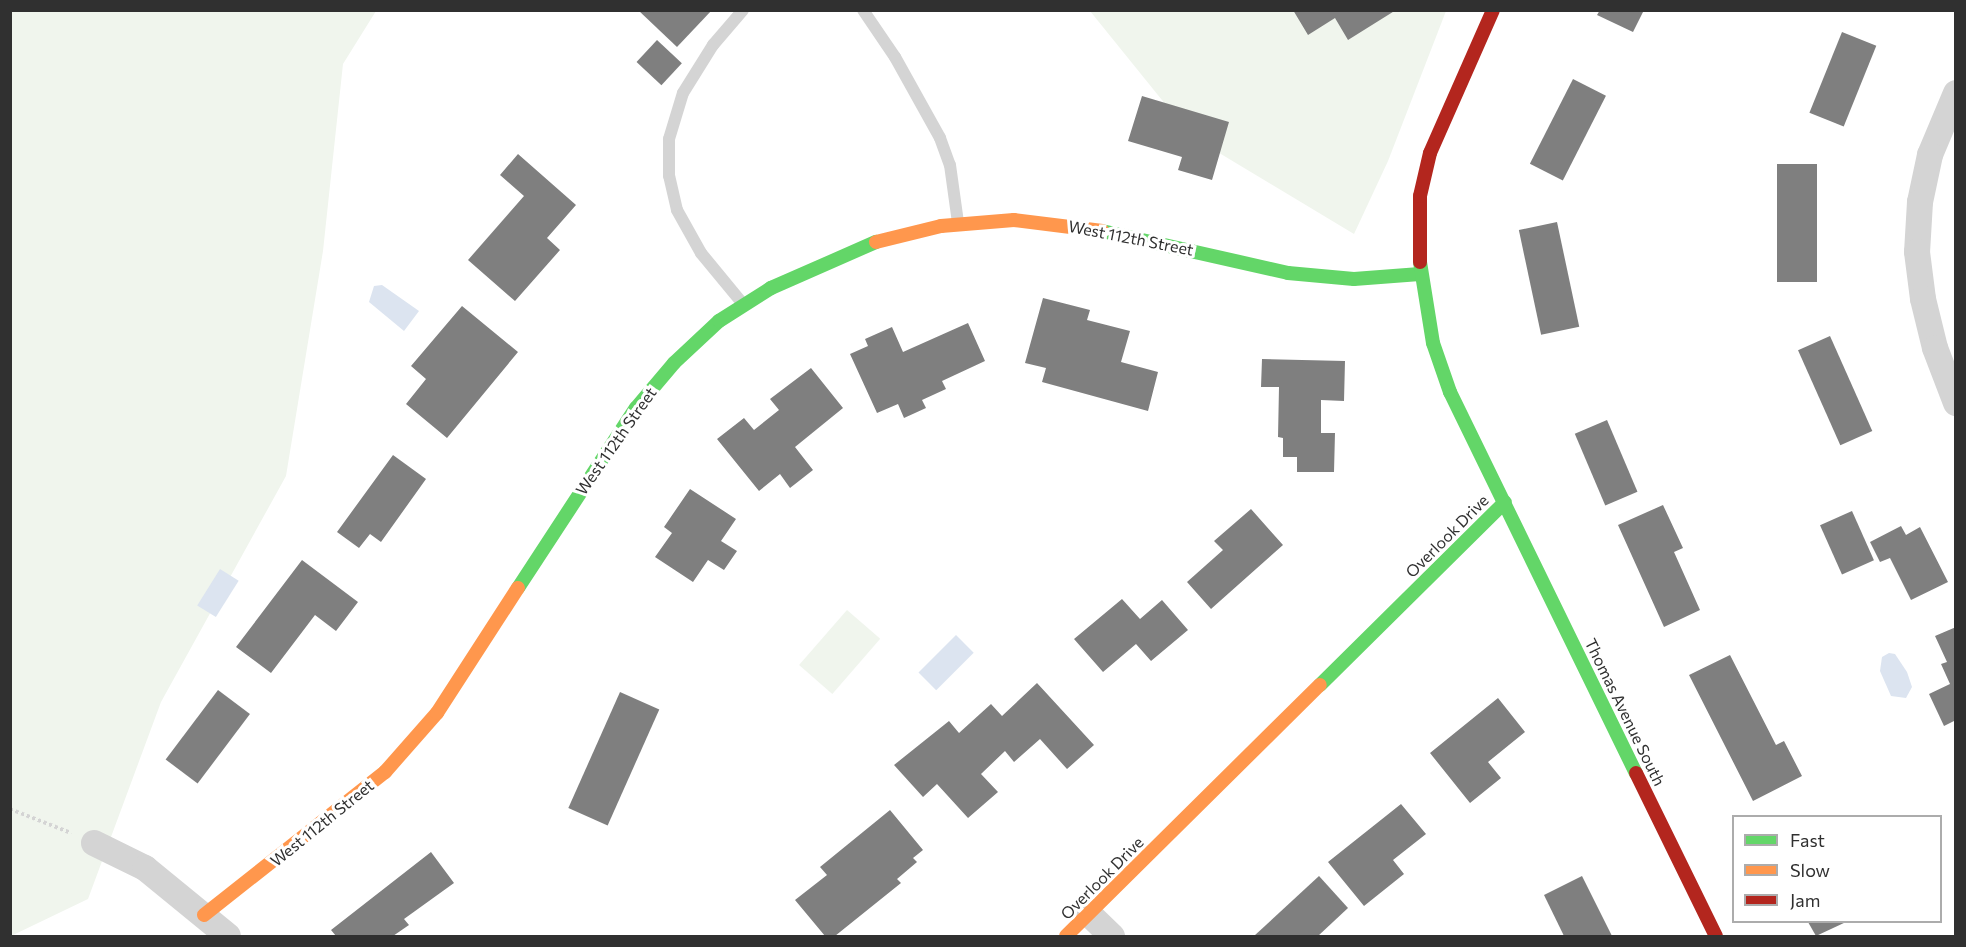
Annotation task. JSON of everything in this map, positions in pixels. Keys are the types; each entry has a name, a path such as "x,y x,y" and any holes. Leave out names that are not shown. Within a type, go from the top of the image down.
{"street":[{"name":"Overlook Drive","path":"1066,936 1505,502 1450,392 1433,343 1420,274 1420,196 1430,153 1493,10"},
{"path":"1956,93 1930,155 1920,202 1917,252 1923,299 1935,348 1956,403"},
{"name":"West 112th Street","path":"204,915 326,822 400,755 437,713 636,408 674,363 719,321 771,288 872,243 958,224 1014,220 1086,227 1288,273 1354,279 1420,274"},
{"name":"Thomas Avenue South","path":"1505,502 1716,936"},
{"path":"94,843 145,868 228,936"},
{"path":"1089,914 1112,936"}],"lane":[{"path":"743,10 713,45 683,93 669,139 669,176 677,210 700,253 744,306"},
{"path":"863,10 895,57 940,138 950,165 958,224"}],"path":[{"path":"10,809 94,843"}],"shaded area":[{"path":"11,11 376,11 343,64 323,251 286,476 161,702 88,899 11,936"},
{"path":"1090,11 1446,11 1388,161 1354,234 1191,136"},
{"path":"382,285 419,311 404,331 369,302 374,286"},
{"path":"220,569 239,581 216,617 197,605"},
{"path":"847,610 880,639 832,694 799,665"},
{"path":"956,635 974,653 936,690 919,672"},
{"path":"1889,653 1895,654 1907,672 1912,687 1906,698 1891,696 1880,671 1882,657"}],"building":[{"path":"638,10 712,10 677,47"},
{"path":"1293,10 1396,10 1348,40 1335,18 1308,35"},
{"path":"1600,10 1644,10 1633,32 1597,15"},
{"path":"1842,32 1876,46 1844,127 1809,113"},
{"path":"657,40 682,63 661,85 637,62"},
{"path":"1573,79 1606,96 1563,180 1530,164"},
{"path":"1142,96 1229,122 1212,180 1178,170 1182,157 1128,141"},
{"path":"518,154 576,205 547,238 560,250 515,301 468,260 524,196 500,175"},
{"path":"1777,164 1817,164 1817,282 1777,282"},
{"path":"1557,222 1579,327 1541,335 1519,230"},
{"path":"1043,298 1090,310 1087,320 1130,331 1121,362 1158,372 1148,411 1042,382 1046,368 1025,363"},
{"path":"462,306 518,352 447,438 406,404 426,379 411,366"},
{"path":"968,323 985,361 942,381 946,389 922,400 926,408 904,418 898,404 877,413 850,354 868,346 865,339 892,327 903,352"},
{"path":"1830,336 1872,431 1840,445 1798,350"},
{"path":"1262,359 1345,361 1344,401 1321,400 1321,433 1335,433 1334,472 1297,472 1297,457 1283,457 1283,438 1278,437 1279,387 1261,387"},
{"path":"811,368 843,408 795,447 813,470 790,488 780,474 759,491 717,439 744,418 754,430 779,410 770,399"},
{"path":"1607,420 1637,492 1605,505 1575,434"},
{"path":"393,455 426,479 381,542 370,534 359,548 337,532"},
{"path":"690,489 736,519 721,541 737,551 724,570 708,560 693,582 655,557 672,533 664,527"},
{"path":"1663,505 1683,548 1674,552 1700,610 1664,627 1618,525"},
{"path":"1251,509 1283,545 1211,609 1187,582 1223,550 1214,541"},
{"path":"1852,511 1874,560 1842,575 1820,525"},
{"path":"1901,526 1906,535 1920,527 1948,582 1911,600 1890,558 1880,562 1870,542"},
{"path":"302,560 358,602 336,631 315,615 271,673 236,647"},
{"path":"1122,599 1140,619 1162,600 1188,630 1151,661 1136,644 1103,672 1074,639"},
{"path":"1956,627 1956,720 1944,726 1929,694 1950,684 1941,664 1947,662 1935,636"},
{"path":"1730,655 1776,745 1784,741 1802,776 1753,801 1689,675"},
{"path":"1037,683 1094,745 1067,769 1040,739 1014,762 1005,751 981,774 998,792 968,818 937,784 923,797 894,765 949,721 959,733 991,704 1002,716"},
{"path":"218,690 250,714 198,784 166,759"},
{"path":"620,692 659,709 608,826 568,808"},
{"path":"1498,698 1525,732 1488,762 1501,778 1470,803 1430,753"},
{"path":"1401,804 1426,834 1393,860 1404,874 1364,906 1328,862"},
{"path":"890,810 923,850 913,858 917,862 897,879 901,883 835,936 825,936 795,900 827,875 820,867"},
{"path":"431,852 454,883 404,919 409,925 393,936 336,936 331,930"},
{"path":"1319,876 1348,908 1318,936 1254,936"},
{"path":"1582,876 1612,936 1564,936 1544,895"},
{"path":"1809,923 1844,923 1816,936"}],"traffic: fast":[{"path":"1102,231 1288,273 1354,279 1420,274"},
{"path":"518,588 636,408 674,363 719,321 771,288 876,242"},
{"path":"1420,262 1433,343 1450,392 1636,773"},
{"path":"1320,685 1505,502"}],"traffic: slow":[{"path":"876,242 941,226 1014,220 1102,231"},
{"path":"204,915 385,772 437,713 518,588"},
{"path":"1066,936 1320,685"}],"traffic: jam":[{"path":"1420,262 1420,196 1430,153 1493,10"},
{"path":"1636,773 1716,936"}]}
